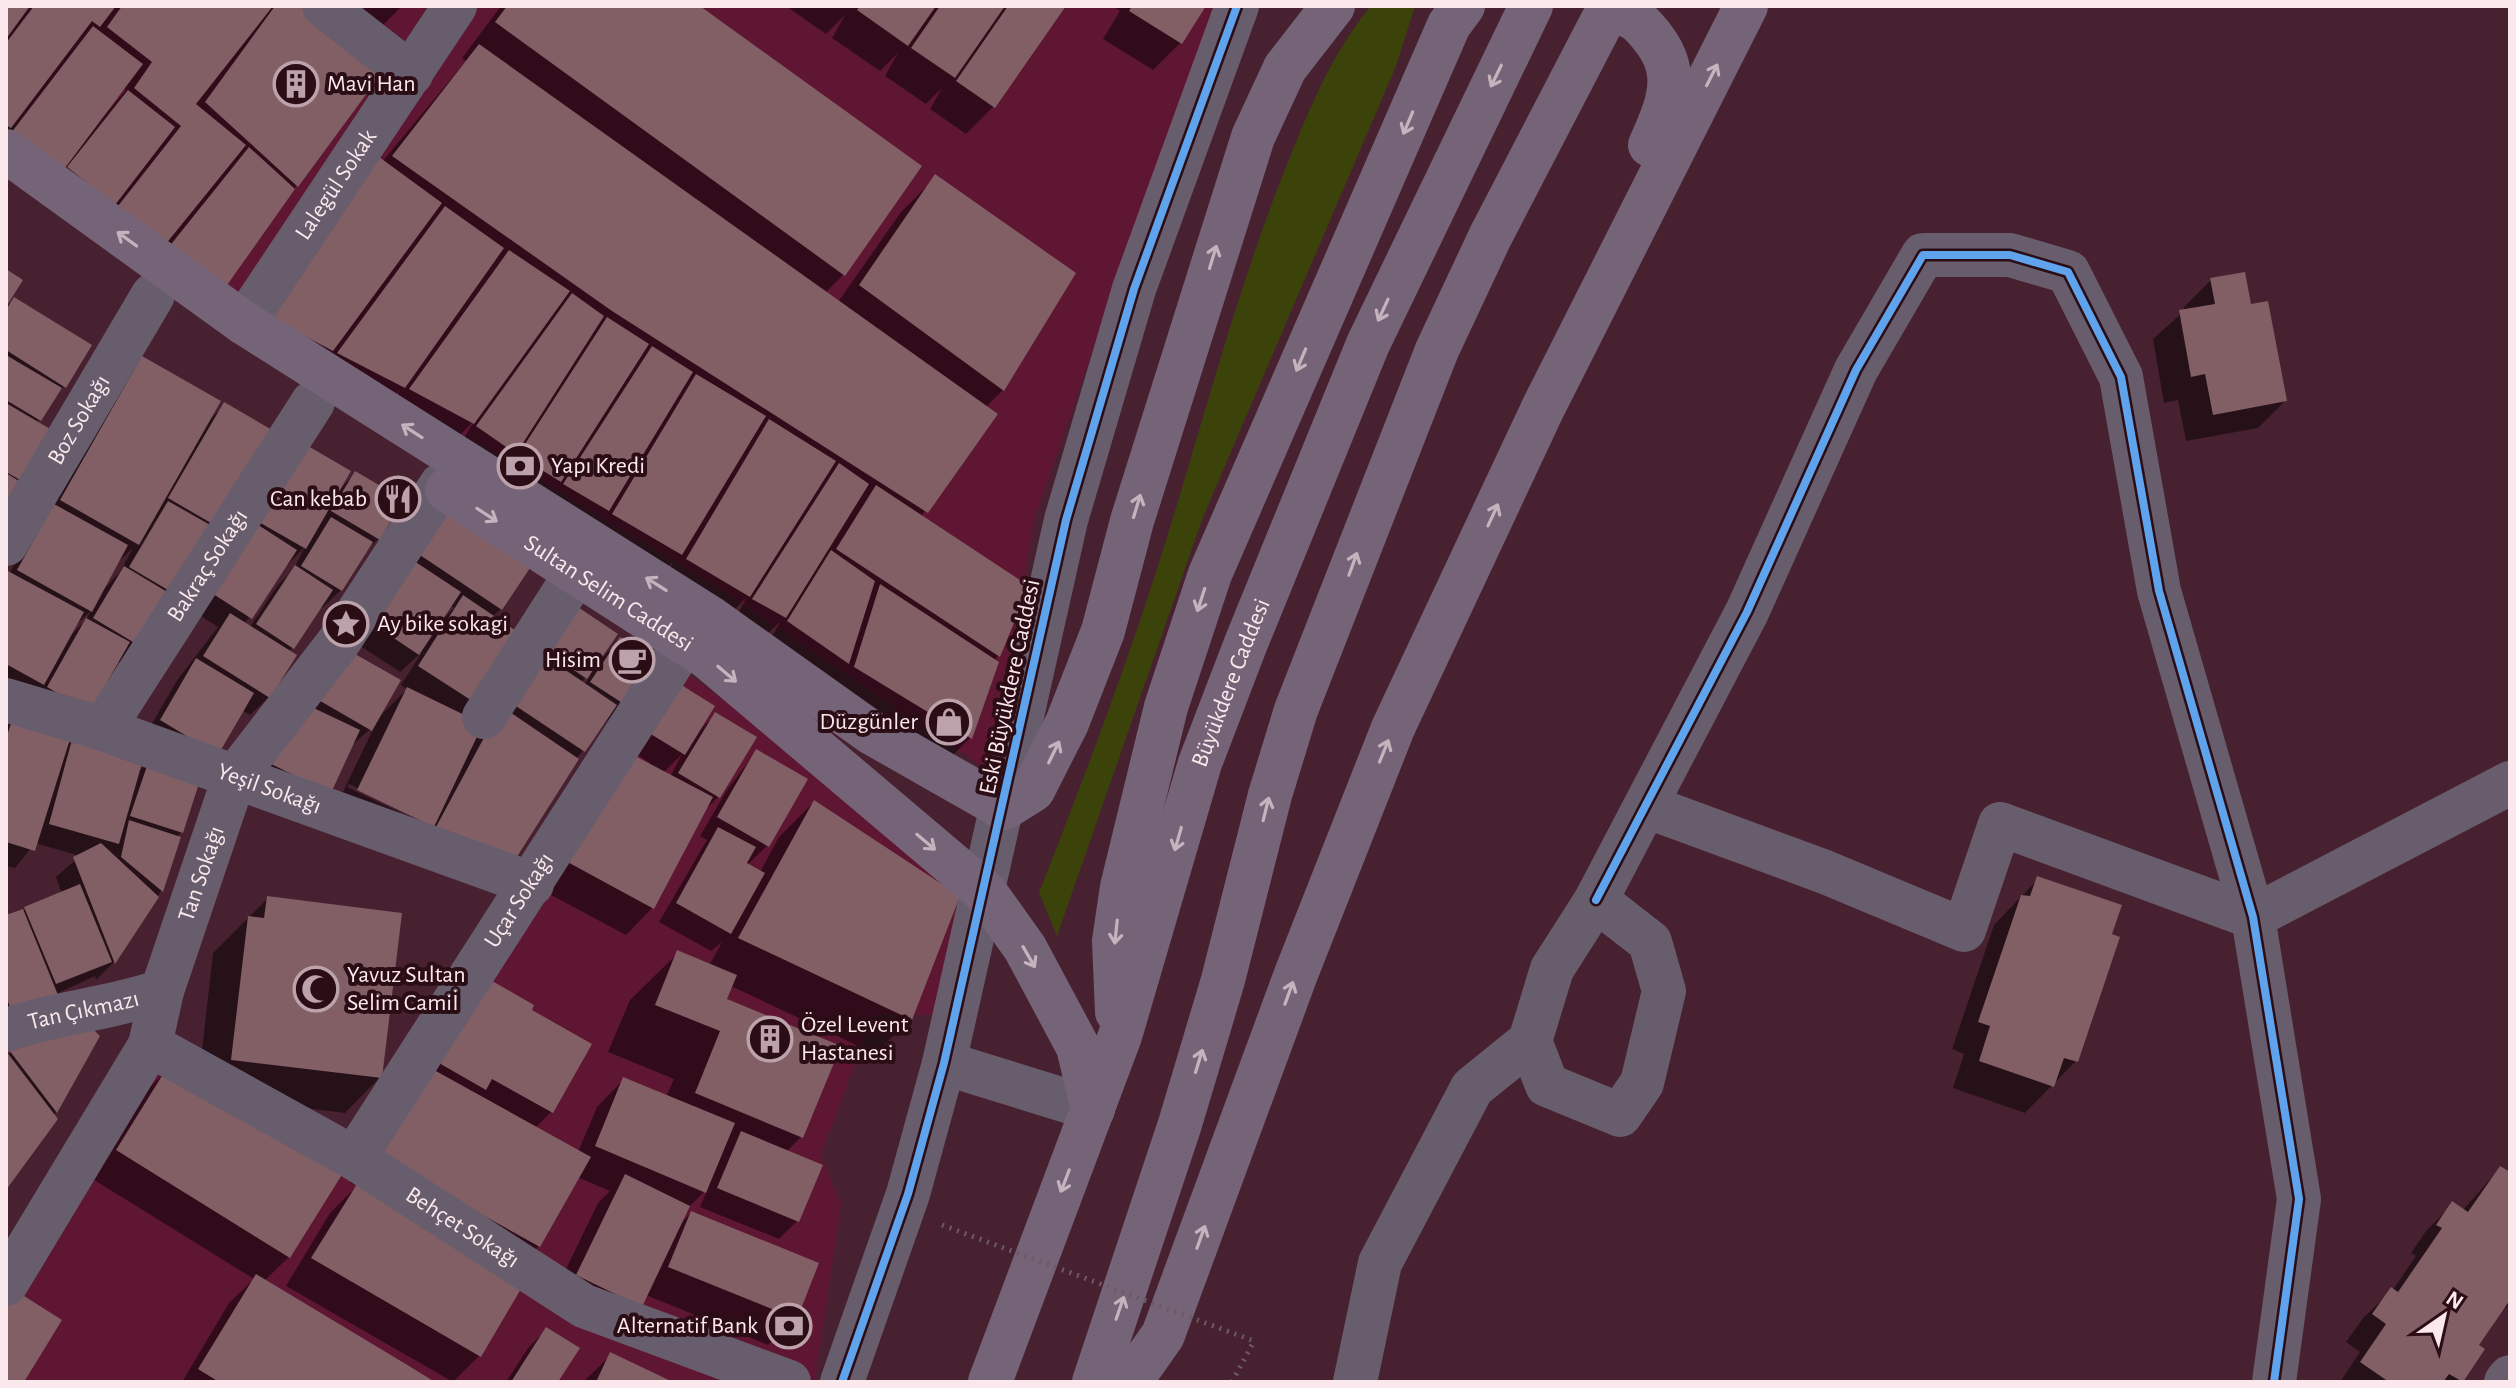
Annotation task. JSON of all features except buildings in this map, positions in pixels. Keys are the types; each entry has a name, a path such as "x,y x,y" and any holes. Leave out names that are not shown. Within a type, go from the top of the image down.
{"main road":[{"path":"1004,808 1033,790 1067,723 1103,631 1151,460 1253,137 1285,68 1333,6"},
{"name":"Büyükdere Caddesi","path":"990,1382 1120,1036 1200,763 1246,643 1368,344 1531,6"},
{"path":"1130,1382 1163,1335 1296,974 1393,728 1612,269 1746,6"},
{"path":"1094,1382 1180,1124 1223,980 1270,795 1296,710 1437,350 1490,237 1618,11 1653,37 1665,56 1672,81 1666,109 1637,180 1632,223 1612,269"},
{"path":"1120,1036 1114,966 1122,887 1166,707 1215,561 1454,12"},
{"name":"Sultan Selim Caddesi","path":"6,151 161,282 236,336 448,472 577,572 685,642 985,892 1025,948 1078,1047 1093,1109"},
{"name":"Sultan Selim Caddesi","path":"6,188 161,282"},
{"name":"Sultan Selim Caddesi","path":"236,336 313,402 448,472 709,617 872,733 1004,808"}],"street":[{"path":"324,6 411,74"},
{"name":"Lalegül Sokak","path":"236,336 455,6"},
{"name":"Eski Büyükdere Caddesi","path":"842,1382 908,1194 944,1063 1004,808 1066,520 1134,289 1237,6"},
{"path":"1355,1382 1380,1263 1472,1088 1530,1041 1552,969 1596,900 1747,612 1856,370 1923,255 2010,255 2068,272 2121,377 2159,591 2253,917 2299,1199 2274,1382"},
{"name":"Boz Sokağı","path":"6,544 161,282"},
{"name":"Bakraç Sokağı","path":"103,729 313,402"},
{"name":"Tan Sokağı","path":"6,1284 150,1045 162,991 234,778 338,643 448,472"},
{"path":"484,717 577,572"},
{"name":"Uçar Sokağı","path":"354,1158 685,642"},
{"name":"Yeşil Sokağı","path":"6,700 103,729 532,884"},
{"path":"1646,806 1825,872 1964,930 2000,824 2253,917 2510,783"},
{"path":"1530,1041 1547,1085 1620,1115 1642,1083 1664,991 1650,942 1596,900"},
{"name":"Tan Çıkmazı","path":"6,1030 121,1006 162,991"},
{"name":"Behçet Sokağı","path":"150,1045 354,1158 584,1306 789,1382"},
{"path":"944,1063 1093,1109"},
{"path":"2506,1382 2510,1377"}],"path":[{"path":"942,1225 1254,1341 1232,1382"}],"shaded area":[{"path":"6,6 1215,6 1157,163 1034,521 992,773 716,586 266,315 6,117"},
{"path":"664,658 758,723 964,891 935,1015 873,1015 821,1155 841,1204 815,1382 6,1382 6,1323 164,1035 354,1138"}],"green space":[{"path":"1371,6 1415,6 1396,66 1203,517 1057,936 1039,893 1144,610 1247,274 1310,109 1343,45"}],"cycle path":[{"path":"842,1382 908,1194 944,1063 1066,520 1134,289 1237,6"},
{"path":"1596,900 1747,612 1856,370 1923,255 2010,255 2068,272 2121,377 2159,591 2253,917 2299,1199 2274,1382"}],"place":[{"name":"Mavi Han","path":"296,84"},
{"name":"Yapı Kredi","path":"520,466"},
{"name":"Can kebab","path":"398,499"},
{"name":"Ay bike sokagi","path":"346,624"},
{"name":"Hisim","path":"632,660"},
{"name":"Düzgünler","path":"949,722"},
{"name":"Yavuz Sultan Selim Camiİ","path":"316,989"},
{"name":"Özel Levent Hastanesi","path":"770,1039"},
{"name":"Alternatif Bank","path":"789,1326"}]}
